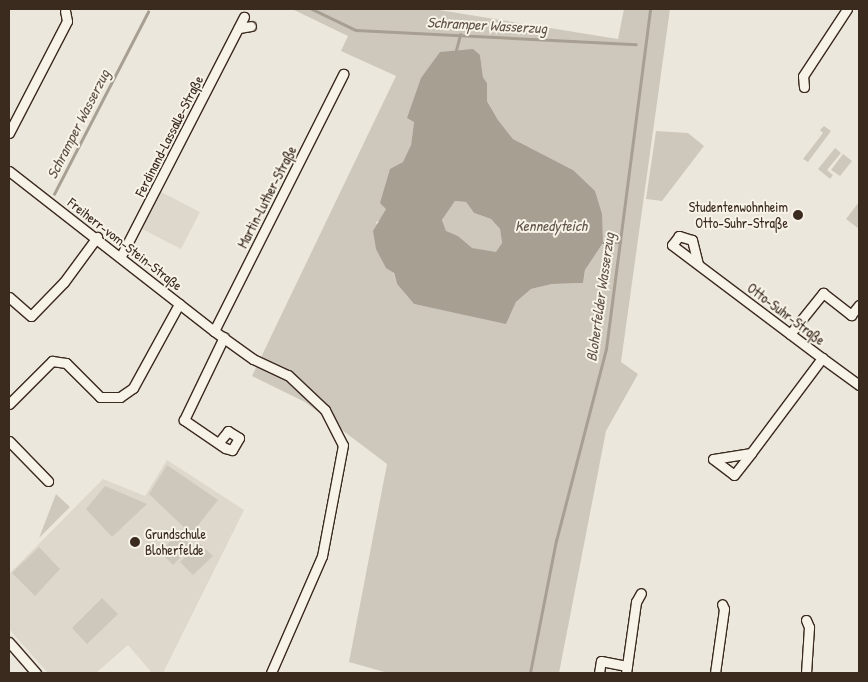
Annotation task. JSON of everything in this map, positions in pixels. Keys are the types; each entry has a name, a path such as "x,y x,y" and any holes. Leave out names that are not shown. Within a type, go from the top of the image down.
{"street":[{"path":"804,87 804,76 847,9"},
{"path":"9,133 67,21 65,11"},
{"name":"Ferdinand-Lassalle-Straße","path":"121,256 244,17"},
{"path":"239,28 251,26"},
{"name":"Martin-Luther-Straße","path":"214,331 343,74"},
{"name":"Freiherr-vom-Stein-Straße","path":"10,175 97,237 214,331 254,359 288,375 325,410 344,445 322,556 271,673"},
{"path":"9,297 31,316 64,282 97,237"},
{"name":"Otto-Suhr-Straße","path":"698,264 859,385"},
{"path":"790,334 823,293 851,314 859,304"},
{"path":"9,404 52,361 66,363 100,397 120,397 134,388 179,304"},
{"path":"220,441 184,420 224,337"},
{"path":"751,453 822,358"},
{"path":"9,441 48,481"},
{"path":"599,673 601,661 627,670 636,602 640,593"},
{"path":"715,673 724,610 722,604"},
{"path":"806,620 809,627 806,673"},
{"path":"9,642 36,673"}],"shaded area":[{"path":"292,9 433,9 618,39 624,9 670,9 621,362 638,374 606,431 559,673 388,673 349,662 387,464 305,402 252,376 396,76 341,51 348,36","holes":["480,55 483,77 487,83 487,101 498,120 513,139 573,170 603,243 585,270 583,283 552,284 531,289 516,302 506,323 414,304 397,284 376,222 382,220 411,145 414,122"]},
{"path":"824,126 831,131 808,162 803,159 823,133 820,130"},
{"path":"656,131 688,133 704,146 662,201 646,199"},
{"path":"835,148 841,153 827,170 833,175 830,179 818,169"},
{"path":"843,154 852,161 840,176 831,170"},
{"path":"161,192 200,212 181,249 142,229"},
{"path":"455,201 466,202 474,213 491,219 500,229 502,243 496,253 471,248 458,236 446,232 442,220"},
{"path":"859,202 859,229 846,219"},
{"name":"Grundschule Bloherfelde","path":"167,460 244,510 163,673 152,673 128,645 96,673 48,673 9,629 9,574 103,479 145,496"},
{"path":"167,465 218,500 191,534 149,494"},
{"path":"105,486 147,504 112,537 86,509"},
{"path":"56,494 70,507 39,538"},
{"path":"179,533 192,546 173,565 160,552"},
{"path":"199,543 213,556 193,575 180,562"},
{"path":"39,547 60,569 35,596 12,573"},
{"path":"102,598 118,614 87,644 72,628"}],"water":[{"name":"Kennedyteich","path":"473,49 480,55 483,77 487,83 487,101 498,120 513,139 573,170 595,191 602,214 603,243 585,270 583,283 552,284 531,289 516,302 506,324 414,304 397,284 394,273 386,268 376,249 373,231 386,209 380,203 390,169 403,162 411,145 414,122 407,118 421,78 440,52","holes":["455,201 466,202 474,213 491,219 500,229 502,243 496,252 472,248 458,236 446,231 442,220"]}],"waterway":[{"name":"Schramper Wasserzug","path":"312,9 356,30 636,44"},
{"name":"Bloherfelder Wasserzug","path":"530,673 556,541 606,349 650,9"},
{"name":"Schramper Wasserzug","path":"54,194 148,12"},
{"path":"456,50 460,35"},
{"path":"603,243 621,243"}],"place":[{"name":"Studentenwohnheim Otto-Suhr-Straße","path":"798,215"},
{"name":"Grundschule Bloherfelde","path":"135,542"}]}
